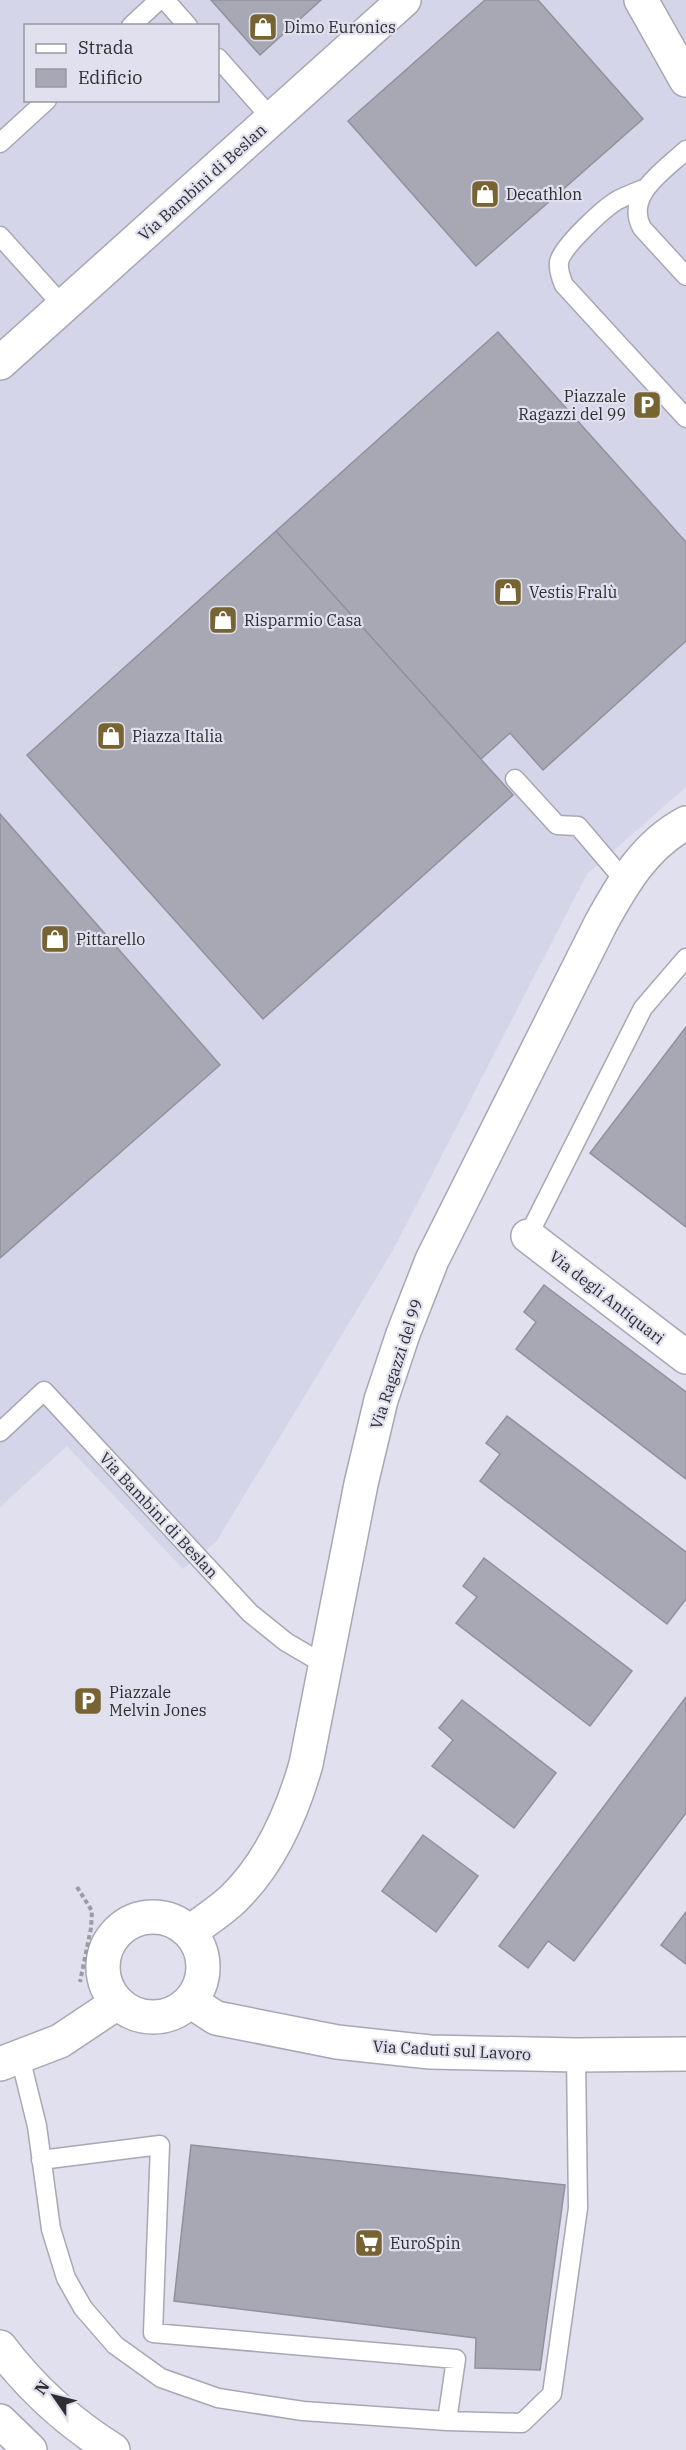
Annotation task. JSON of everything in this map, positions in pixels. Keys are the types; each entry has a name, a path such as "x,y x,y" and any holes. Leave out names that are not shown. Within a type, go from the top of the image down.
{"street":[{"name":"Via Bambini di Beslan","path":"0,363 404,0"},
{"path":"641,0 686,80"},
{"name":"Via Ragazzi del 99","path":"190,1932 234,1898 261,1866 295,1803 306,1764 327,1666 361,1484 381,1400 403,1334 432,1260 595,933 624,880 645,854 675,829 686,823"},
{"name":"Via degli Antiquari","path":"528,1236 686,1357"},
{"path":"146,1916 162,1917 177,1922 190,1932 203,1959 203,1974 190,2001 162,2017 146,2017 130,2013 117,2003 107,1990 102,1959 108,1943 117,1930 130,1921 146,1916"},
{"name":"Via Caduti sul Lavoro","path":"190,2001 216,2018 337,2042 430,2052 576,2055 686,2054"},
{"path":"10,2060 60,2041 117,2003"},
{"path":"0,2347 29,2383 58,2411 113,2450"},
{"path":"0,2421 30,2450"}],"lane":[{"path":"133,24 159,0"},
{"path":"165,0 186,24"},
{"path":"219,59 272,119"},
{"path":"0,143 45,102"},
{"path":"686,150 646,188 639,199 637,219 642,228 686,276"},
{"path":"646,188 615,202 569,243 558,264 564,285 686,418"},
{"path":"0,236 63,306"},
{"path":"515,779 557,825 578,826 624,880"},
{"path":"528,1236 643,1008 686,958"},
{"name":"Via Bambini di Beslan","path":"0,1432 44,1391 250,1613 286,1642 327,1666"},
{"path":"10,2060 37,2126 51,2229 66,2278 83,2308 115,2345 132,2358 161,2378 218,2398 303,2411 447,2421 522,2423 552,2394 578,2208 576,2055"},
{"path":"41,2160 160,2145 153,2333 132,2358"},
{"path":"153,2333 456,2359 447,2421"}],"path":[{"path":"77,1887 92,1911 80,1984"}],"shaded area":[{"path":"0,0 686,0 686,787 587,874 392,1252 216,1542 183,1569 67,1446 0,1507"}],"building":[{"name":"Dimo Euronics","path":"211,0 321,0 260,55"},
{"name":"Decathlon","path":"485,0 538,0 643,119 476,266 348,121"},
{"name":"Vestis Fralù","path":"498,332 686,542 686,641 543,770 510,733 481,759 276,531"},
{"path":"276,531 513,795 263,1019 27,755"},
{"name":"Pittarello","path":"0,814 220,1065 0,1258"},
{"path":"686,1027 686,1227 590,1153"},
{"path":"544,1285 686,1392 686,1479 516,1349 536,1322 524,1312"},
{"path":"507,1416 686,1552 686,1599 667,1624 480,1481 500,1454 486,1443"},
{"path":"484,1558 632,1671 590,1726 456,1623 477,1597 463,1586"},
{"path":"686,1697 686,1813 574,1961 548,1941 528,1968 499,1946"},
{"path":"462,1700 556,1773 514,1828 432,1766 453,1740 439,1728"},
{"path":"423,1835 478,1876 436,1932 382,1891"},
{"path":"686,1912 686,1964 661,1945"},
{"name":"EuroSpin","path":"191,2145 565,2185 540,2370 475,2368 476,2338 174,2301"}],"place":[{"name":"Dimo Euronics","path":"263,27"},
{"name":"Decathlon","path":"485,194"},
{"name":"Piazzale Ragazzi del 99","path":"647,405"},
{"name":"Vestis Fralù","path":"508,592"},
{"name":"Risparmio Casa","path":"223,620"},
{"name":"Piazza Italia","path":"111,736"},
{"name":"Pittarello","path":"55,939"},
{"name":"Piazzale Melvin Jones","path":"88,1701"},
{"name":"EuroSpin","path":"369,2243"}]}
